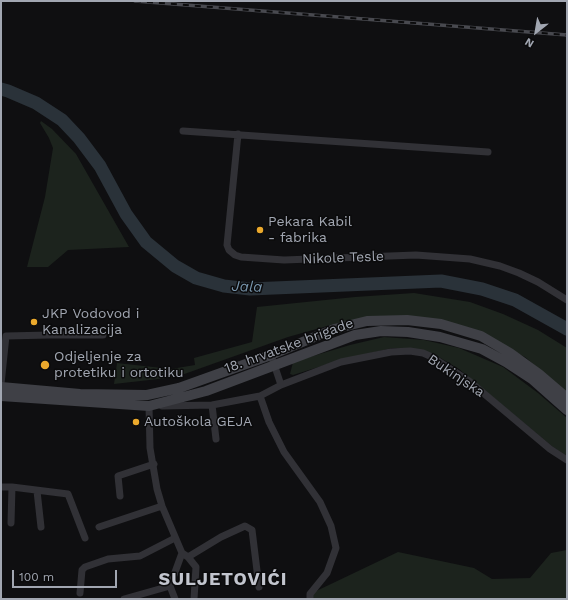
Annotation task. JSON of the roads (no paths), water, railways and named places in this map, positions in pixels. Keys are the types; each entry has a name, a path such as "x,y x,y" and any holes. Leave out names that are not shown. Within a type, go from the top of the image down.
{"main road":[{"name":"18. hrvatske brigade","path":"1,396 149,406 206,391 273,360 334,329 367,321 407,320 441,324 481,336 510,352 567,398"},
{"name":"18. hrvatske brigade","path":"1,386 80,394 147,395 179,388 355,335 381,331 408,332 440,337 482,349 506,362 532,379 567,410"}],"street":[{"path":"183,131 488,152"},
{"name":"Nikole Tesle","path":"238,134 227,245 229,250 235,255 241,257 284,260 416,255 470,259 500,266 519,273 538,282 567,300"},
{"path":"1,386 6,336 103,335"},
{"name":"Bukinjska","path":"149,406 212,405 260,396 281,385 341,362 391,352 410,351 423,353 432,357 469,381 550,449 567,460"},
{"path":"273,360 281,385"},
{"path":"260,396 269,422 284,452 320,502 331,526 336,548 327,573 310,594 310,599"},
{"path":"212,405 216,439"},
{"path":"149,406 150,448 154,464 157,489 175,538 185,555 196,567 194,599"},
{"path":"120,496 118,476 154,464"},
{"path":"1,487 68,494 85,538"},
{"path":"11,523 12,487"},
{"path":"37,491 41,527"},
{"path":"99,527 162,506"},
{"path":"175,599 170,586 185,555 245,526 252,530 259,587"},
{"path":"80,593 82,570 85,567 108,559 140,556 175,538"},
{"path":"124,599 170,586"}],"waterway":[{"name":"Jala","path":"1,89 36,103 62,120 79,138 100,166 126,214 146,242 175,266 196,278 224,286 250,289 441,281 482,289 515,300 567,329"}],"railway":[{"path":"135,1 567,35"}],"place":[{"name":"Pekara Kabil - fabrika","path":"260,230"},
{"name":"JKP Vodovod i Kanalizacija","path":"34,322"},
{"name":"Odjeljenje za protetiku i ortotiku","path":"45,365"},
{"name":"Autoškola GEJA","path":"136,422"}],"district":[{"name":"SULJETOVIĆI","path":"223,580"}]}
